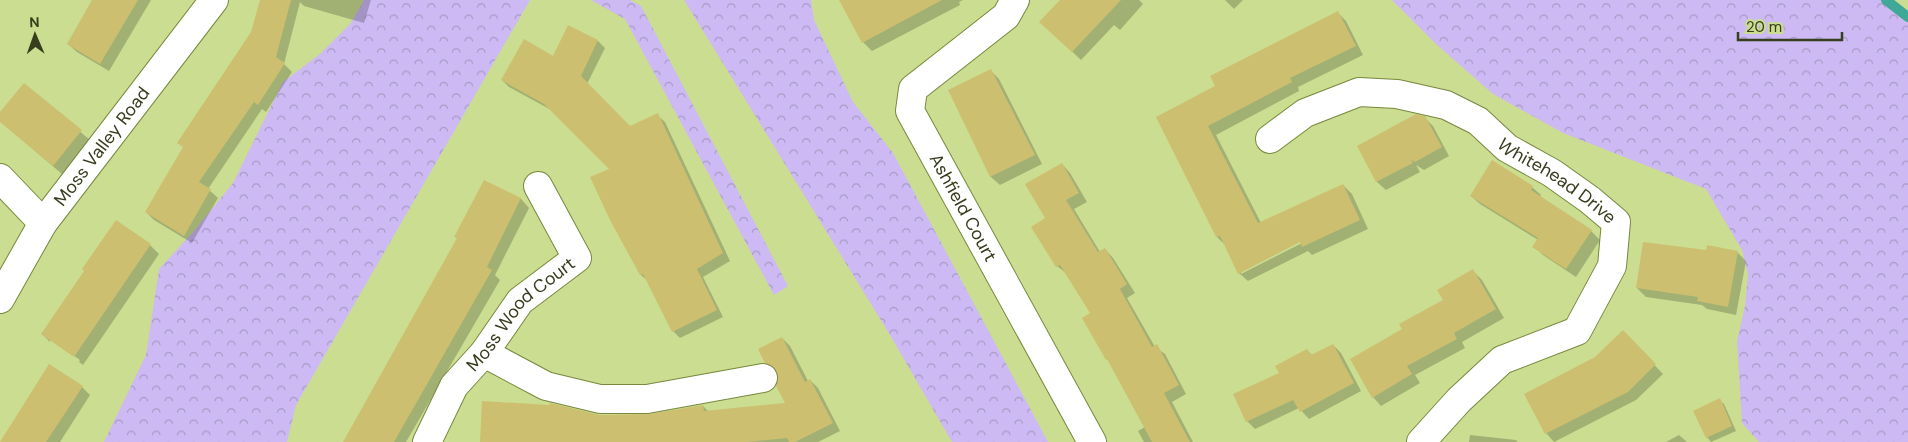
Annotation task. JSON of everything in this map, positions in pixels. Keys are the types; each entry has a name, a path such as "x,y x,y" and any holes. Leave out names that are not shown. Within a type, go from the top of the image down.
{"street":[{"name":"Moss Valley Road","path":"0,299 43,223 214,0"},
{"name":"Ashfield Court","path":"1015,0 1006,16 914,89 910,111 1092,442"},
{"name":"Whitehead Drive","path":"1270,139 1305,113 1359,92 1398,94 1446,105 1478,121 1507,148 1552,173 1590,200 1616,222 1612,266 1577,331 1502,360 1460,400 1421,442"},
{"path":"0,178 43,223"},
{"name":"Moss Wood Court","path":"427,442 454,386 484,353 520,301 577,258 538,186"},
{"path":"484,353 546,386 600,399 647,399 763,378"}],"green space":[{"path":"364,0 530,0 296,405 287,442 104,442 146,355 159,269 195,230 233,183 283,82 320,54 351,23"},
{"path":"591,0 630,0 641,6 788,286 774,295 625,19"},
{"path":"684,0 811,0 814,20 853,102 893,153 1048,442 952,442 890,335"},
{"path":"1392,0 1886,0 1908,17 1908,442 1759,442 1742,423 1737,341 1745,306 1748,274 1742,250 1706,189 1563,133 1493,94 1436,44"}],"building":[{"path":"92,0 138,0 100,64 67,44"},
{"path":"260,0 291,0 276,57 285,63 258,105 254,102 199,182 211,189 184,236 145,212 183,147 177,143 251,32"},
{"path":"839,0 942,0 862,43"},
{"path":"1060,0 1121,0 1072,52 1039,22"},
{"path":"1338,11 1356,46 1290,78 1292,82 1208,126 1258,223 1343,184 1360,220 1302,247 1300,242 1238,274 1220,236 1216,237 1156,117 1215,86 1210,76"},
{"path":"568,25 598,40 581,76 630,126 658,113 723,253 697,269 717,310 672,332 643,274 640,275 610,220 590,177 609,169 544,104 501,80 524,39 553,56"},
{"path":"991,69 1035,155 990,177 948,90"},
{"path":"24,83 82,130 53,166 0,122 0,112"},
{"path":"1416,114 1425,116 1442,147 1415,162 1411,159 1413,163 1376,182 1357,146"},
{"path":"1492,160 1533,186 1531,190 1592,230 1566,269 1532,247 1538,238 1470,196"},
{"path":"1062,163 1079,193 1066,200 1098,252 1105,248 1127,284 1120,289 1152,347 1157,344 1179,385 1164,393 1190,442 1152,442 1107,359 1082,318 1090,313 1060,265 1056,267 1031,227 1045,218 1025,184"},
{"path":"484,180 521,198 487,267 492,270 394,442 343,442 457,238 454,237"},
{"path":"116,220 151,244 74,357 41,334"},
{"path":"1643,242 1706,250 1707,245 1738,251 1728,307 1697,301 1698,297 1636,288"},
{"path":"1473,269 1496,309 1454,333 1457,339 1407,366 1412,374 1372,398 1350,359 1402,329 1399,324 1443,300 1437,290"},
{"path":"1623,330 1656,364 1628,392 1545,434 1524,394 1595,357"},
{"path":"782,337 805,382 810,379 833,423 795,442 789,442 787,438 746,442 480,442 482,401 549,405 550,403 600,415 650,414 703,405 704,411 785,403 776,386 778,376 775,368 765,363 758,349"},
{"path":"1333,344 1354,383 1300,412 1293,400 1246,422 1233,394 1279,373 1275,366 1307,349 1311,355"},
{"path":"49,364 83,386 46,442 0,442"},
{"path":"1720,398 1732,426 1706,438 1693,411"}],"waterway":[{"path":"1886,0 1908,17"}]}
